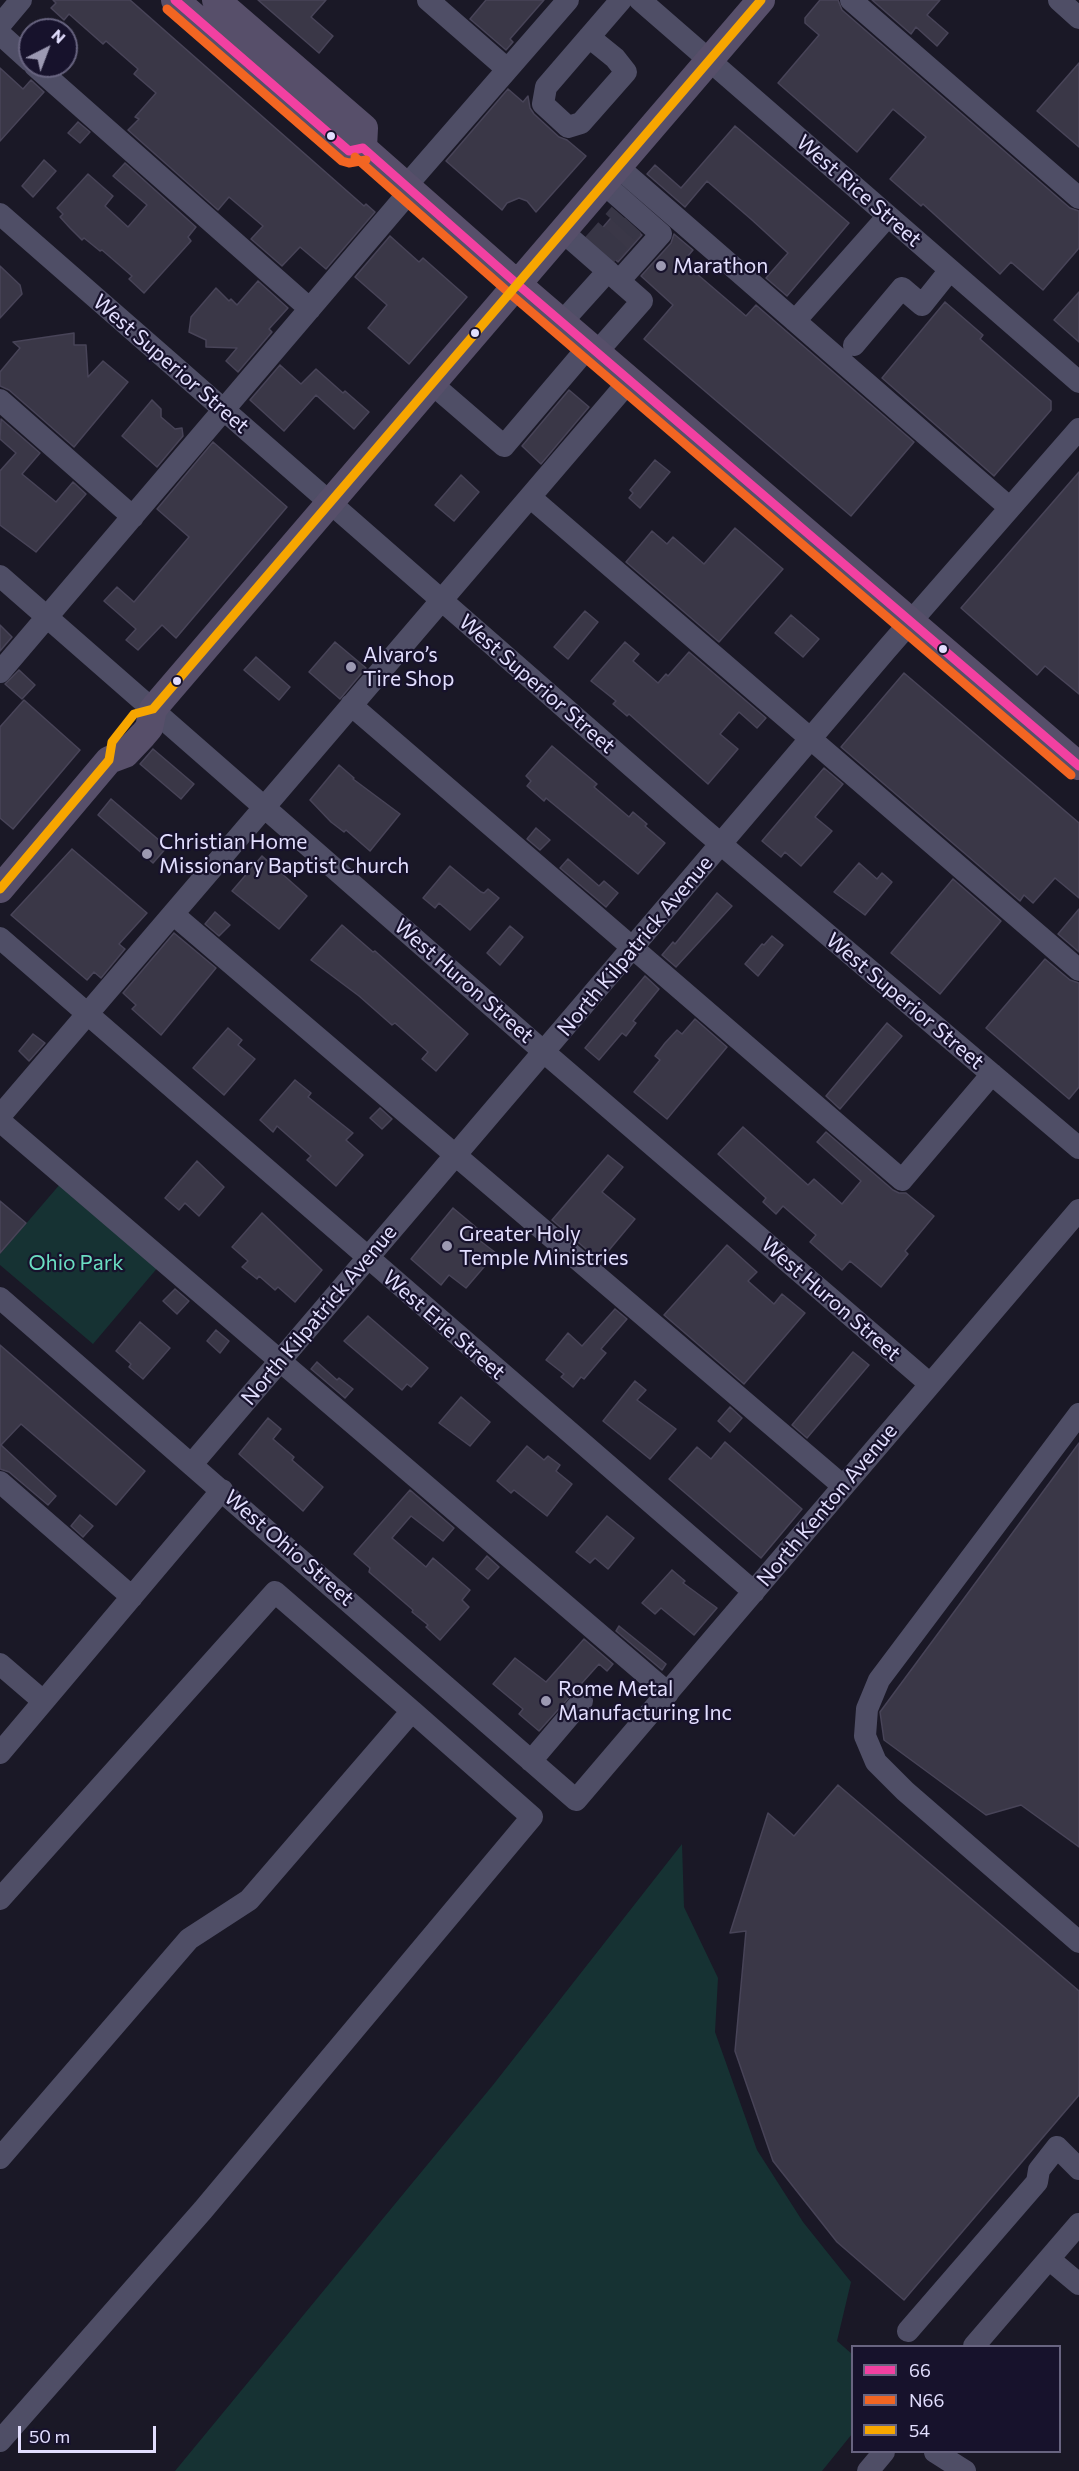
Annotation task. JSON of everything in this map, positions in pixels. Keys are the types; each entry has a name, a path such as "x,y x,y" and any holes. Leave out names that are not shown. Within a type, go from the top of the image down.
{"main road":[{"path":"175,0 349,151 363,148"},
{"path":"216,0 364,128 363,148"},
{"path":"0,889 109,760 125,754 149,728 153,709 761,0"},
{"path":"363,148 516,283 1079,766"}],"street":[{"path":"0,25 21,0"},
{"path":"428,0 507,69"},
{"path":"0,672 310,309 507,69 568,0"},
{"path":"589,37 621,0"},
{"name":"West Rice Street","path":"640,0 1079,382"},
{"path":"851,0 1079,198"},
{"path":"1059,0 1079,18"},
{"path":"0,34 18,50"},
{"path":"49,78 310,309"},
{"path":"562,322 601,262 661,234 630,215 610,175"},
{"path":"610,175 795,321 1010,508"},
{"name":"West Superior Street","path":"0,214 721,844 1079,1148"},
{"path":"795,321 888,216"},
{"path":"431,383 504,446 593,349 642,301 601,262 562,231"},
{"path":"854,345 902,288 922,304 950,270"},
{"path":"0,1116 630,380"},
{"path":"0,400 133,517"},
{"name":"North Kilpatrick Avenue","path":"192,1464 911,621 1079,429"},
{"path":"530,497 1079,970"},
{"name":"West Huron Street","path":"0,576 544,1052 930,1384"},
{"path":"351,705 902,1180 992,1074"},
{"path":"173,914 843,1486"},
{"name":"West Erie Street","path":"0,938 367,1259 754,1592"},
{"path":"0,1121 668,1693"},
{"name":"North Kenton Avenue","path":"576,1800 1079,1210"},
{"name":"West Ohio Street","path":"0,1298 576,1800"},
{"path":"1079,1414 879,1680 867,1709 865,1736 876,1762 905,1791 1079,1942"},
{"path":"0,1482 132,1597"},
{"path":"0,1753 222,1490"},
{"path":"0,1899 275,1592 532,1816 203,2210 0,2441"},
{"path":"0,1664 43,1701"},
{"path":"531,1761 582,1701"},
{"path":"0,2158 189,1939 249,1900 412,1711"},
{"path":"908,2331 1037,2182 1039,2170 1057,2146 1079,2169"},
{"path":"975,2345 1079,2224"},
{"path":"1049,2259 1079,2284"},
{"path":"868,2471 882,2453"},
{"path":"938,2453 965,2471"}],"green space":[{"name":"Ohio Park","path":"61,1183 159,1266 93,1344 0,1265 0,1254"},
{"path":"682,1844 684,1907 718,1978 715,2032 757,2150 803,2222 851,2282 837,2341 851,2353 851,2435 822,2471 175,2471 493,2085"}],"building":[{"path":"53,0 130,0 364,206 366,204 375,212 326,269 300,247 282,266 251,239 263,226 229,197 218,210 128,130 139,119 135,117 156,93 134,74 138,69 106,41 103,44 78,22 78,18 74,18 69,14 66,18 62,18 51,8 56,3"},
{"path":"258,0 326,0 311,17 333,36 319,53"},
{"path":"486,0 544,0 510,39 513,42 506,50 470,19"},
{"path":"820,0 838,0 842,10 1070,208 1079,211 1079,248 1043,290 1011,262 1000,274 923,204 921,206 890,179 926,137 893,109 857,152 778,83 819,35 805,23 805,18"},
{"path":"872,0 940,0 927,15 948,33 937,46 916,27 911,34"},
{"path":"1079,63 1079,147 1037,111"},
{"path":"0,68 23,89 31,80 44,92 0,141"},
{"path":"508,89 523,102 528,96 530,108 534,114 559,137 567,140 586,156 536,212 527,201 519,198 507,203 502,210 446,161"},
{"path":"78,122 90,132 80,143 68,133"},
{"path":"735,126 849,223 787,296 766,278 788,253 752,220 707,181 685,207 647,174 655,165 681,188"},
{"path":"44,160 56,171 33,197 22,186"},
{"path":"125,163 196,227 188,237 191,241 144,293 129,279 132,276 102,250 100,251 84,238 82,240 60,217 63,214 57,208 88,174 113,196 105,206 128,227 147,205 113,176"},
{"path":"616,212 642,235 618,262 592,240"},
{"path":"674,234 693,250 683,262 746,316 756,305 914,442 851,516 644,339 673,305 641,276 671,243"},
{"path":"390,236 419,262 423,258 467,297 409,364 368,328 387,305 355,277"},
{"path":"0,266 20,285 22,294 0,318"},
{"path":"258,281 288,308 269,329 272,332 238,372 226,361 237,348 206,347 206,340 189,332 191,317 216,288 229,301 231,299 237,305"},
{"path":"1079,292 1079,342 1054,320"},
{"path":"945,302 983,335 980,339 1051,401 1051,410 994,476 882,378"},
{"path":"74,333 74,345 86,345 88,377 103,361 128,382 74,447 9,390 0,386 0,372 20,348 13,342"},
{"path":"280,365 301,384 316,369 369,412 354,429 316,395 284,431 250,400"},
{"path":"569,390 589,407 541,464 522,446"},
{"path":"152,400 161,409 161,417 175,429 182,428 183,436 157,467 122,436"},
{"path":"1,419 40,453 22,474 56,502 73,482 86,494 36,552 0,525 0,471 16,453 0,439"},
{"path":"213,442 287,507 176,638 162,625 138,650 126,640 136,629 104,601 117,587 134,602 189,537 157,509"},
{"path":"655,460 670,472 640,508 629,498 633,493 630,490"},
{"path":"1079,472 1079,694 1045,666 1037,675 961,608"},
{"path":"461,475 479,492 454,521 435,505"},
{"path":"735,528 783,569 719,642 626,562 652,531 667,544 673,537 704,564"},
{"path":"585,611 598,622 568,659 554,647"},
{"path":"791,615 819,639 803,657 775,633"},
{"path":"0,625 12,637 0,651"},
{"path":"335,642 366,668 340,699 309,672"},
{"path":"625,642 639,654 633,661 658,683 666,674 668,676 689,652 766,718 757,728 739,712 720,734 738,749 708,784 629,714 627,716 613,704 616,701 591,681"},
{"path":"256,657 290,687 279,700 244,670"},
{"path":"19,670 35,685 22,699 5,684"},
{"path":"904,673 1079,823 1079,898 1055,878 1033,903 1024,895 1020,901 841,747"},
{"path":"24,700 80,750 13,829 0,818 0,727"},
{"path":"552,746 597,784 594,787 629,817 633,812 665,843 638,874 546,798 544,801 527,786 531,781 526,776"},
{"path":"153,749 194,784 181,799 140,764"},
{"path":"339,765 353,779 400,814 370,851 346,830 344,832 331,822 310,800"},
{"path":"824,768 843,784 815,817 832,831 801,866 785,852 781,857 762,841"},
{"path":"111,799 167,847 153,863 98,815"},
{"path":"536,828 550,840 540,850 527,839"},
{"path":"72,849 147,913 119,944 125,949 101,978 94,972 87,980 11,915"},
{"path":"262,856 307,896 279,929 232,891"},
{"path":"568,859 599,886 604,881 618,893 606,907 560,868"},
{"path":"859,863 877,879 882,873 892,882 865,915 834,892"},
{"path":"450,866 481,892 484,893 488,889 499,898 470,930 439,903 435,908 423,898"},
{"path":"953,879 1001,921 940,994 891,953"},
{"path":"717,893 732,906 676,967 662,955 673,942 675,944"},
{"path":"1079,909 1079,952 1058,934"},
{"path":"215,912 230,925 219,936 205,924"},
{"path":"342,925 373,952 375,951 468,1034 436,1071 422,1059 428,1052 395,1023 392,1025 359,996 311,960"},
{"path":"510,926 523,937 500,965 487,953"},
{"path":"174,933 216,968 161,1035 132,1009 136,1005 123,993"},
{"path":"772,936 783,945 758,976 745,964"},
{"path":"1045,959 1070,980 1079,983 1079,1087 1069,1099 986,1028"},
{"path":"645,976 659,989 633,1021 636,1023 626,1036 622,1033 599,1060 585,1048"},
{"path":"695,1019 727,1047 667,1119 634,1092 660,1060 655,1056 665,1043 677,1030 682,1034"},
{"path":"887,1023 902,1036 840,1109 826,1096"},
{"path":"228,1028 242,1040 238,1045 255,1059 224,1095 193,1068"},
{"path":"33,1034 45,1043 29,1061 19,1051"},
{"path":"295,1080 311,1093 308,1097 353,1133 346,1140 363,1155 336,1186 307,1160 311,1156 277,1126 273,1132 260,1120"},
{"path":"380,1108 392,1119 382,1129 370,1118"},
{"path":"743,1127 808,1185 814,1179 842,1204 861,1181 817,1142 826,1132 893,1190 906,1193 934,1216 905,1251 908,1254 881,1287 850,1261 842,1270 810,1242 816,1235 783,1206 776,1214 763,1202 766,1198 718,1154"},
{"path":"608,1155 623,1167 602,1192 635,1219 600,1261 552,1220"},
{"path":"197,1161 224,1187 199,1216 185,1203 179,1210 165,1198"},
{"path":"0,1201 26,1223 0,1253"},
{"name":"Greater Holy Temple Ministries","path":"453,1208 484,1234 479,1240 496,1253 466,1288 449,1275 441,1285 411,1259"},
{"path":"262,1213 322,1270 295,1302 278,1287 275,1290 259,1276 257,1279 242,1267 248,1261 232,1247"},
{"path":"727,1245 757,1272 748,1281 774,1304 782,1294 805,1313 744,1384 664,1315"},
{"path":"175,1289 189,1301 177,1314 163,1301"},
{"path":"615,1309 627,1319 601,1349 606,1353 584,1379 581,1377 573,1387 561,1377 564,1374 546,1360 568,1333 582,1346"},
{"path":"368,1316 428,1368 411,1387 407,1384 402,1390 344,1341"},
{"path":"140,1322 170,1348 143,1379 116,1351"},
{"path":"216,1330 229,1341 220,1353 207,1341"},
{"path":"0,1345 145,1471 116,1505 21,1424 1,1445 56,1496 48,1505 9,1472 0,1469"},
{"path":"853,1352 869,1365 807,1438 792,1425"},
{"path":"317,1362 337,1380 339,1378 353,1389 345,1398 311,1369"},
{"path":"635,1381 646,1390 637,1400 676,1429 650,1459 603,1421"},
{"path":"461,1397 490,1422 470,1446 439,1423"},
{"path":"730,1407 742,1418 730,1432 718,1421"},
{"path":"268,1418 281,1429 273,1439 294,1457 292,1460 323,1487 303,1511 239,1454"},
{"path":"725,1442 802,1509 761,1558 669,1479 697,1447 711,1459"},
{"path":"1079,1443 1079,1847 1021,1805 986,1815 884,1740 880,1712"},
{"path":"527,1446 544,1460 548,1456 560,1465 556,1471 572,1484 547,1516 514,1490 511,1493 497,1481"},
{"path":"410,1490 454,1528 443,1541 411,1516 392,1538 426,1567 433,1558 470,1590 462,1600 469,1607 440,1640 426,1627 428,1625 412,1612 413,1610 369,1572 370,1568 354,1554"},
{"path":"80,1515 93,1526 83,1537 71,1526"},
{"path":"607,1516 634,1538 608,1569 595,1558 590,1563 576,1552"},
{"path":"487,1556 499,1567 488,1579 476,1569"},
{"path":"672,1570 685,1581 683,1583 717,1608 694,1635 661,1608 655,1614 642,1603"},
{"path":"619,1626 666,1664 662,1670 616,1631"},
{"path":"584,1639 613,1664 607,1671 599,1664 539,1731 519,1714 523,1709 493,1684 515,1658 546,1682"},
{"path":"838,1785 1079,1991 1079,2095 904,2300 837,2242 773,2161 735,2051 746,1931 730,1933 768,1813 794,1836"}],"tunnel":[{"path":"592,246 620,214"},
{"path":"604,257 633,225"}],"transit line":[{"name":"66","path":"175,0 349,151 363,148"},
{"name":"54","path":"0,889 109,760 112,742 134,714 153,709 761,0"},
{"name":"N66","path":"167,9 342,161 349,163 366,160"},
{"name":"66","path":"363,148 516,283 1079,766"},
{"name":"N66","path":"355,157 508,292 1071,775"}],"place":[{"name":"Marathon","path":"661,266"},
{"name":"Alvaro’s Tire Shop","path":"351,667"},
{"name":"Christian Home Missionary Baptist Church","path":"147,854"},
{"name":"Greater Holy Temple Ministries","path":"447,1246"},
{"name":"Rome Metal Manufacturing Inc","path":"546,1701"}]}
